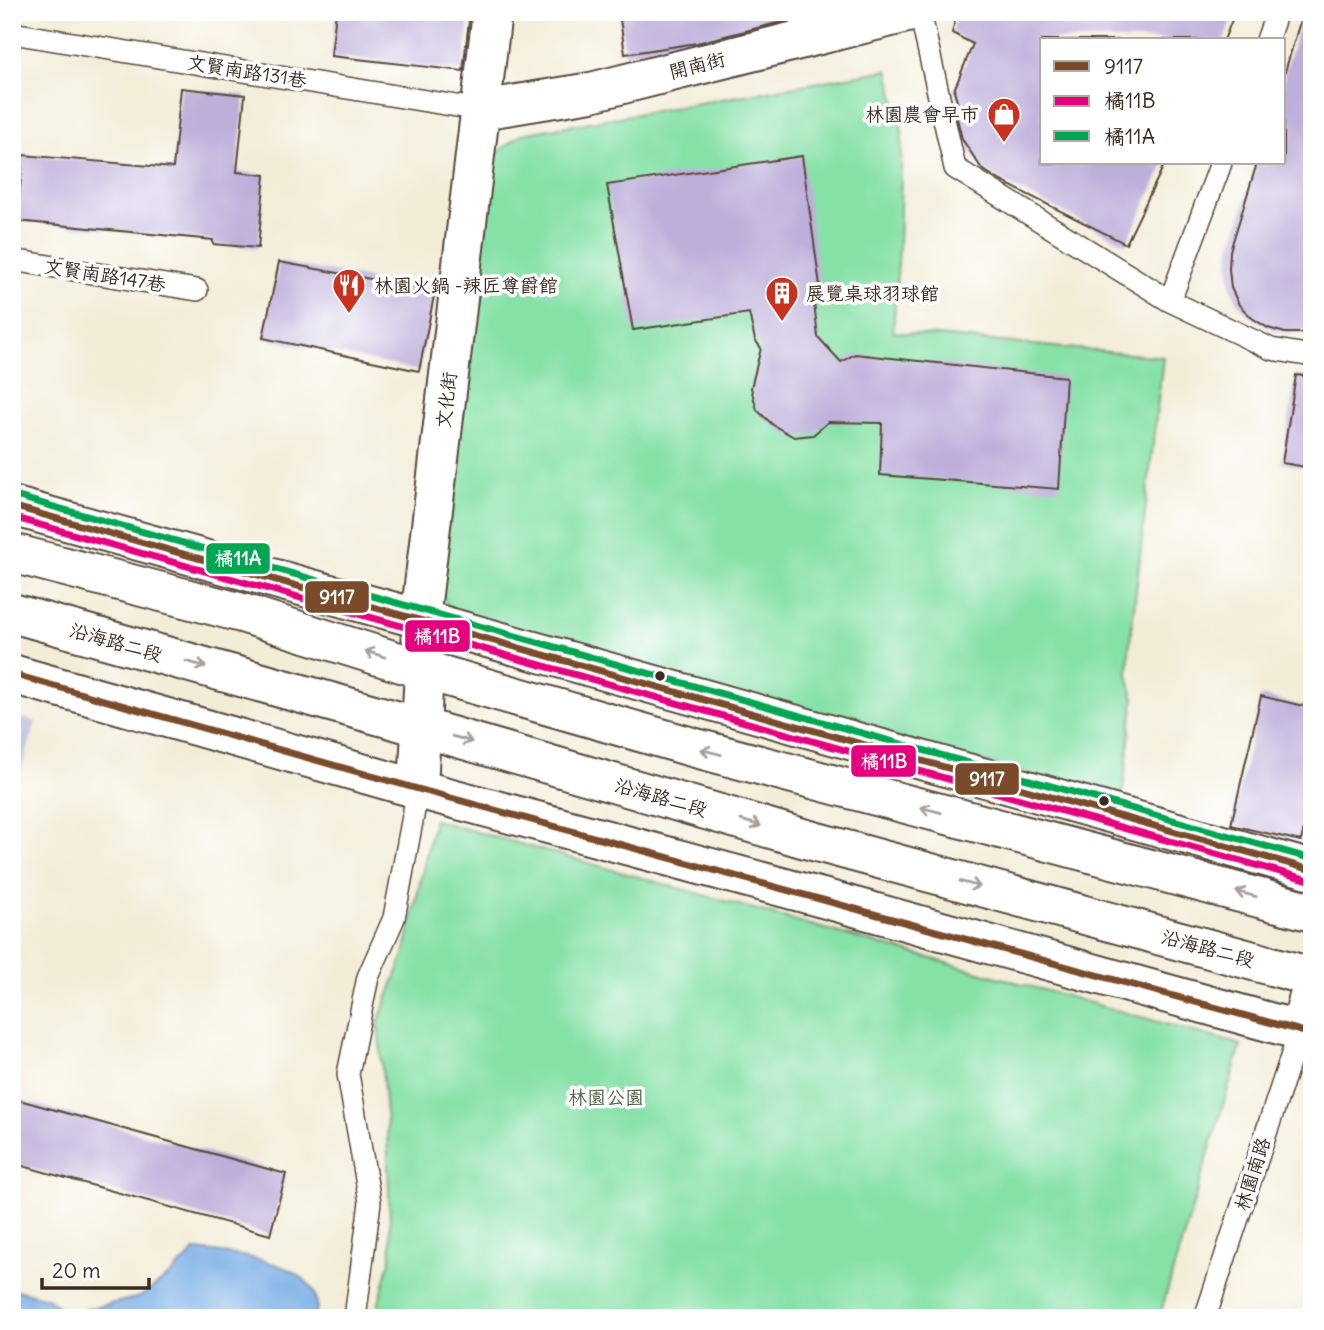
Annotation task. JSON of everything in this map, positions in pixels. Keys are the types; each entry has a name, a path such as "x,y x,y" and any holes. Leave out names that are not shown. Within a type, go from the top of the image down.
{"street":[{"name":"文化街","path":"418,789 424,670 420,619 492,12"},
{"name":"開南街","path":"481,110 591,92 911,12"},
{"path":"12,506 1312,870"},
{"path":"12,553 242,613 424,670 692,747 1312,912"},
{"name":"沿海路二段","path":"12,613 806,839 1312,977"},
{"path":"12,674 418,789 1306,1032 1312,985"}],"lane":[{"path":"920,12 955,169 1170,301 1271,349 1312,356"},
{"path":"1267,38 1277,12"},
{"name":"文賢南路131巷","path":"12,33 481,110"},
{"path":"1170,301 1221,164"},
{"name":"文賢南路147巷","path":"12,260 197,290"},
{"path":"355,1318 370,1202 348,1074 368,977 394,918 418,789"},
{"name":"林園南路","path":"1205,1318 1306,1032"}],"shaded area":[{"path":"12,715 36,722 12,800"}],"green space":[{"path":"888,70 902,130 899,247 893,332 1163,357 1129,651 1128,675 1134,698 1123,792 1118,799 461,619 446,604 441,594 437,573 495,154 522,134"},
{"name":"林園公園","path":"434,820 1241,1045 1159,1318 375,1318 391,1257 387,1125 378,1023 404,955"}],"water":[{"path":"196,1250 254,1258 294,1272 308,1284 316,1299 315,1318 83,1318 84,1310 140,1297 169,1276"},
{"path":"12,1289 47,1298 68,1315 68,1318 12,1318"}],"building":[{"path":"336,12 470,12 463,71 331,56"},
{"path":"619,12 788,12 789,20 697,43 625,54"},
{"name":"林園農會早市","path":"957,12 1235,12 1225,38 1040,38 1040,164 1165,164 1126,244 982,169 962,139 954,90 973,44 952,33"},
{"path":"1303,12 1312,12 1312,333 1285,333 1268,328 1252,318 1239,305 1231,288 1229,269 1230,251 1257,164 1286,164 1286,68"},
{"path":"181,88 245,95 237,172 265,175 258,248 213,244 213,240 17,221 23,155 173,168"},
{"name":"展覽桌球羽球館","path":"802,156 821,293 813,294 818,337 841,362 855,354 1066,377 1059,489 880,475 882,423 828,422 813,435 794,437 773,425 757,410 751,388 761,348 755,340 749,313 633,330 607,185"},
{"name":"林園火鍋 -辣匠尊爵館","path":"279,262 435,291 419,371 263,338"},
{"path":"1296,375 1312,377 1312,468 1282,463"},
{"path":"1261,696 1312,708 1312,795 1301,841 1231,825"},
{"path":"12,1098 286,1174 270,1235 12,1163"}],"transit line":[{"name":"橘11A","path":"15,496 1312,859"},
{"name":"9117","path":"12,506 1312,870"},
{"name":"橘11B","path":"12,517 1309,880"},
{"name":"9117","path":"12,674 418,789 1312,1034"}],"place":[{"name":"林園農會早市","path":"1004,144"},
{"name":"林園火鍋 -辣匠尊爵館","path":"349,315"},
{"name":"展覽桌球羽球館","path":"782,323"}]}
